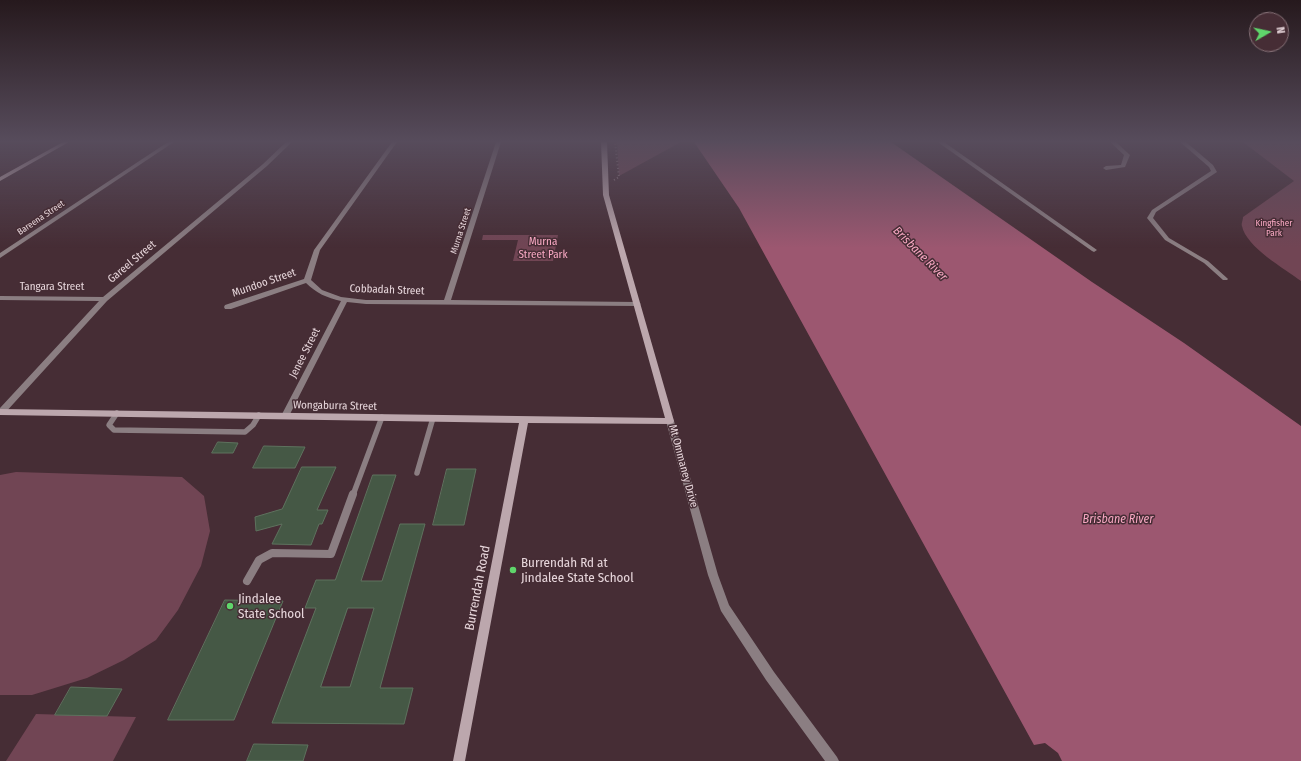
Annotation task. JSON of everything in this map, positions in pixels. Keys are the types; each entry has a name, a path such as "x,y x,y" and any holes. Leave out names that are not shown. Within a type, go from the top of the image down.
{"street":[{"name":"Bareena Street","path":"0,256 118,178"},
{"name":"Gareel Street","path":"0,412 105,298 249,178"},
{"path":"307,280 317,250 369,178"},
{"name":"Murna Street","path":"447,303 488,178"},
{"name":"Mt Ommaney Drive","path":"605,178 606,195 713,575 725,608 770,676 833,761"},
{"path":"991,178 1094,250"},
{"path":"1206,178 1154,211 1150,218 1168,240 1206,262 1225,279"},
{"name":"Cobbadah Street","path":"307,280 312,287 335,299 366,302 637,304"},
{"name":"Mundoo Street","path":"228,307 307,280"},
{"name":"Tangara Street","path":"0,298 105,298"},
{"name":"Jenee Street","path":"285,416 345,300"},
{"name":"Wongaburra Street","path":"0,412 670,421"},
{"name":"Burrendah Road","path":"459,761 524,420"}],"lane":[{"path":"117,413 109,424 114,430 245,432 253,425 259,415"},
{"path":"247,581 257,561 264,555 272,553 331,554 382,418"},
{"path":"417,473 433,418"}],"green space":[{"name":"Kingfisher Park","path":"1289,178 1301,178 1301,281 1258,249 1245,234 1242,225 1243,217 1294,181"},
{"name":"Murna Street Park","path":"483,235 558,235 553,261 513,261 518,240 482,240"},
{"path":"16,472 182,477 204,496 210,531 201,566 178,610 156,640 124,660 87,678 32,695 0,695 0,475"},
{"path":"36,714 136,717 113,761 6,761"}],"water":[{"name":"Brisbane River","path":"718,178 942,178 1092,282 1184,343 1301,426 1301,761 1062,761 1058,753 1045,743 1034,745 739,208"}],"building":[{"path":"218,442 238,443 233,453 212,453"},
{"path":"264,446 305,447 295,468 253,468"},
{"path":"302,467 336,467 317,510 328,510 322,524 319,524 311,545 272,544 282,524 256,531 255,517 282,509"},
{"path":"447,469 476,469 464,525 433,525"},
{"path":"373,475 396,475 361,581 382,581 400,524 425,524 380,688 413,688 404,724 272,723 316,608 305,608 316,580 335,580","holes":["348,608 374,608 350,687 321,687"]},
{"path":"225,600 283,601 234,720 168,720"},
{"path":"71,687 122,689 107,716 55,715"},
{"path":"254,744 308,745 303,761 247,761"}],"place":[{"name":"Burrendah Rd at Jindalee State School","path":"513,570"},
{"name":"Jindalee State School","path":"230,606"}]}
